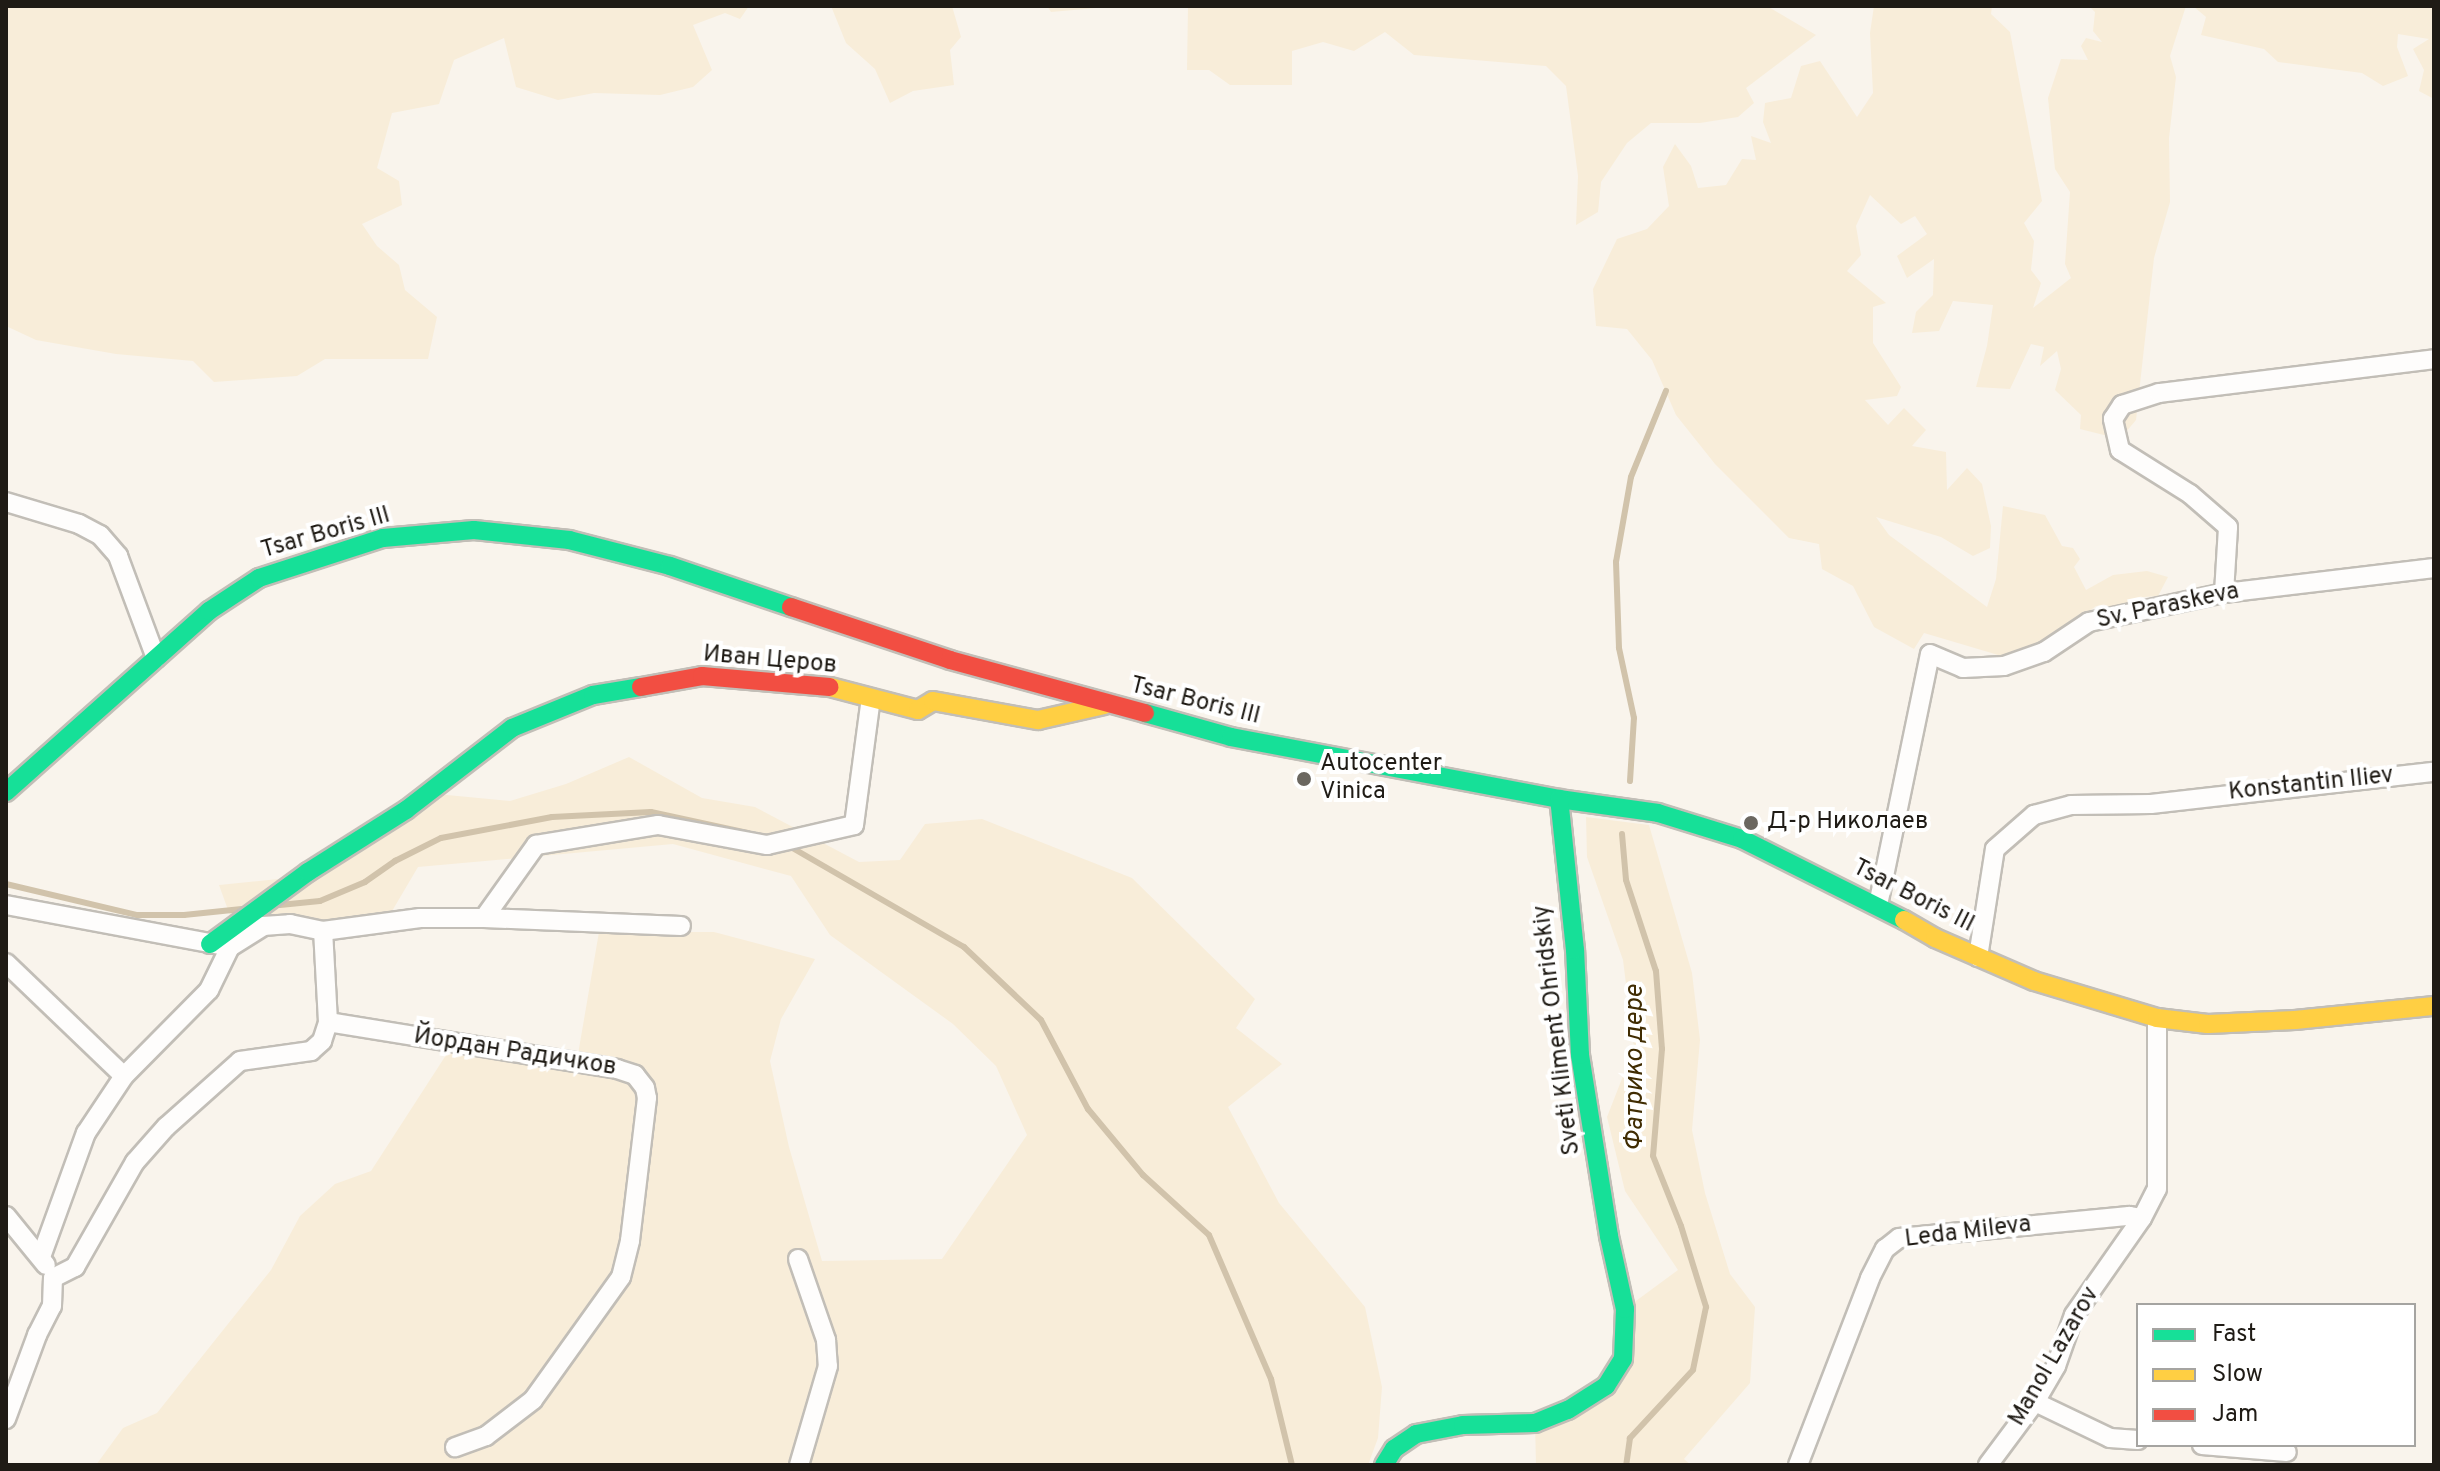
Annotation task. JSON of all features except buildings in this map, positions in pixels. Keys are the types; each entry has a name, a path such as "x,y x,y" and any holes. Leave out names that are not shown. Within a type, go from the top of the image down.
{"street":[{"path":"2224,593 2228,527 2190,494 2120,450 2113,419 2122,405 2159,393 2434,359"},
{"path":"6,502 79,524 100,535 118,556 156,658"},
{"name":"Tsar Boris III","path":"6,792 209,611 259,578 383,538 474,530 569,540 670,566 950,660 1231,737 1559,799 1658,813 1742,839 1878,905 1935,938 2034,981 2157,1018 2208,1024 2237,1023 2434,1006"},
{"name":"Sv. Paraskeva","path":"1878,905 1930,654 1963,668 2004,666 2044,652 2089,622 2224,593 2434,568"},
{"name":"Иван Церов","path":"210,944 308,872 406,810 512,728 593,695 702,676 825,686 918,710 933,701 1038,720 1107,704"},
{"path":"484,918 536,845 658,825 767,845 854,825 871,698"},
{"name":"Konstantin Iliev","path":"1978,957 1995,849 2034,815 2071,805 2151,804 2434,772"},
{"name":"Sveti Kliment Ohridskiy","path":"1393,1460 1416,1434 1447,1428 1535,1423 1568,1410 1606,1386 1623,1359 1625,1309 1609,1236 1580,1055 1575,950 1559,799"},
{"path":"6,905 230,947"},
{"path":"41,1257 86,1133 124,1076 209,990 230,947 263,926 290,924 323,931 420,918 484,918 681,926"},
{"path":"53,1278 75,1267 135,1162 166,1127 240,1061 311,1051 322,1041 328,1022 323,931"},
{"path":"6,963 124,1076"},
{"name":"Manol Lazarov","path":"1988,1465 2035,1402 2056,1366 2074,1315 2142,1218 2157,1189 2157,1018"},
{"name":"Йордан Радичков","path":"328,1022 617,1069 635,1075 645,1088 647,1098 630,1241 621,1277 533,1400 486,1436 455,1447"},
{"path":"6,1216 41,1257 53,1278 52,1306 37,1335 6,1419"},
{"name":"Leda Mileva","path":"1798,1465 1870,1278 1885,1249 1899,1238 2129,1216 2142,1218"},
{"path":"798,1259 826,1340 828,1366 799,1465"},
{"path":"2035,1402 2110,1438 2136,1440"},
{"path":"2226,1447 2287,1452"}],"shaded area":[{"path":"6,6 749,6 740,19 725,13 693,25 712,70 693,87 660,95 594,93 558,100 516,87 504,38 454,60 439,104 392,113 377,168 399,181 402,205 362,224 377,246 399,265 405,290 437,317 428,359 325,359 297,376 214,382 193,361 116,354 36,340 6,326"},
{"path":"831,6 952,6 961,37 950,50 954,85 913,91 890,103 875,69 846,43"},
{"path":"1047,6 1118,6 1051,12"},
{"path":"1188,6 1767,6 1816,35 1746,88 1754,103 1738,117 1700,123 1651,123 1627,143 1601,182 1598,212 1576,225 1578,176 1566,86 1546,66 1414,55 1385,32 1354,51 1323,42 1292,51 1292,85 1230,85 1209,70 1187,70"},
{"path":"1874,6 1992,6 1991,14 2010,32 2042,201 2024,223 2034,241 2031,270 2041,283 2033,308 2071,278 2065,264 2070,192 2055,169 2048,98 2061,59 2088,60 2081,46 2086,38 2102,42 2093,31 2095,12 2089,6 2186,6 2170,56 2176,77 2169,138 2170,202 2154,258 2136,420 2120,439 2080,429 2081,415 2055,390 2061,369 2057,351 2040,366 2044,347 2031,344 2010,389 1976,387 1987,346 1993,305 1953,301 1939,331 1912,333 1916,312 1933,295 1934,259 1907,278 1897,256 1927,234 1915,216 1901,224 1870,195 1856,226 1861,255 1847,271 1886,303 1873,307 1873,343 1901,387 1897,396 1865,400 1888,425 1904,408 1926,430 1912,446 1946,452 1947,490 1967,468 1982,484 1991,526 1990,548 1973,556 1941,537 1876,517 1889,535 1987,607 1996,579 2003,506 2045,515 2062,546 2073,548 2080,559 2074,567 2086,590 2113,575 2147,571 2168,577 2158,596 2144,597 2120,606 2096,606 2042,646 2005,657 1924,633 1914,649 1874,627 1853,586 1822,569 1819,544 1789,538 1715,464 1676,415 1652,360 1627,329 1596,326 1593,289 1617,239 1647,229 1669,206 1663,167 1675,144 1691,166 1698,188 1726,185 1742,159 1756,160 1751,136 1771,143 1763,122 1765,103 1791,98 1801,66 1820,61 1857,117 1873,93 1870,33"},
{"path":"2193,6 2434,6 2434,99 2419,91 2424,70 2413,49 2429,39 2398,34 2397,47 2408,76 2383,86 2362,73 2278,62 2264,49 2201,35 2206,17"},
{"path":"629,757 702,798 755,807 859,862 900,860 925,824 982,819 1132,878 1255,999 1236,1028 1282,1064 1228,1107 1279,1203 1365,1307 1382,1387 1378,1438 1368,1465 96,1465 123,1428 157,1413 271,1270 300,1216 335,1184 371,1171 448,1052 576,1066 599,932 714,932 815,959 781,1019 770,1061 789,1147 822,1261 942,1259 1027,1135 996,1066 953,1024 830,935 791,876 673,844 418,867 385,923 236,932 219,885 288,878 426,793 510,801 566,784"},
{"path":"1586,817 1649,825 1692,973 1700,1040 1692,1130 1705,1193 1730,1274 1755,1307 1750,1383 1684,1459 1691,1465 1536,1465 1535,1423 1606,1386 1625,1309 1678,1270 1625,1191 1607,1117 1634,1048 1623,960 1587,857"}],"waterway":[{"name":"Фатрико дере","path":"1630,781 1634,718 1619,648 1616,562 1631,477 1666,391"},
{"path":"280,905 320,901 365,882 395,861 441,838 552,817 651,812 748,833"},
{"name":"Фатрико дере","path":"1622,834 1626,880 1656,971 1662,1049 1653,1156 1681,1226 1706,1307 1693,1370 1630,1438 1626,1465"},
{"path":"789,846 964,947 1041,1020 1088,1109 1143,1175 1209,1235 1271,1379 1292,1465"},
{"path":"6,884 137,915 184,915 242,909"}],"traffic: fast":[{"path":"6,792 209,611 259,578 383,538 474,530 569,540 670,566 791,607"},
{"path":"210,944 308,872 406,810 512,728 593,695 641,687"},
{"path":"1145,713 1231,737 1559,799 1658,813 1742,839 1904,920"},
{"path":"1384,1465 1394,1449 1416,1434 1463,1425 1535,1423 1568,1410 1606,1386 1623,1359 1625,1309 1609,1236 1580,1055 1575,950 1559,799"}],"traffic: slow":[{"path":"830,687 918,710 933,701 1038,720 1104,705"},
{"path":"1904,920 1935,938 2034,981 2157,1018 2208,1024 2295,1020 2434,1006"}],"traffic: jam":[{"path":"791,607 950,660 1145,713"},
{"path":"641,687 702,676 830,687"}],"place":[{"name":"Autocenter Vinica","path":"1304,779"},
{"name":"Д-р Николаев","path":"1751,823"}]}
